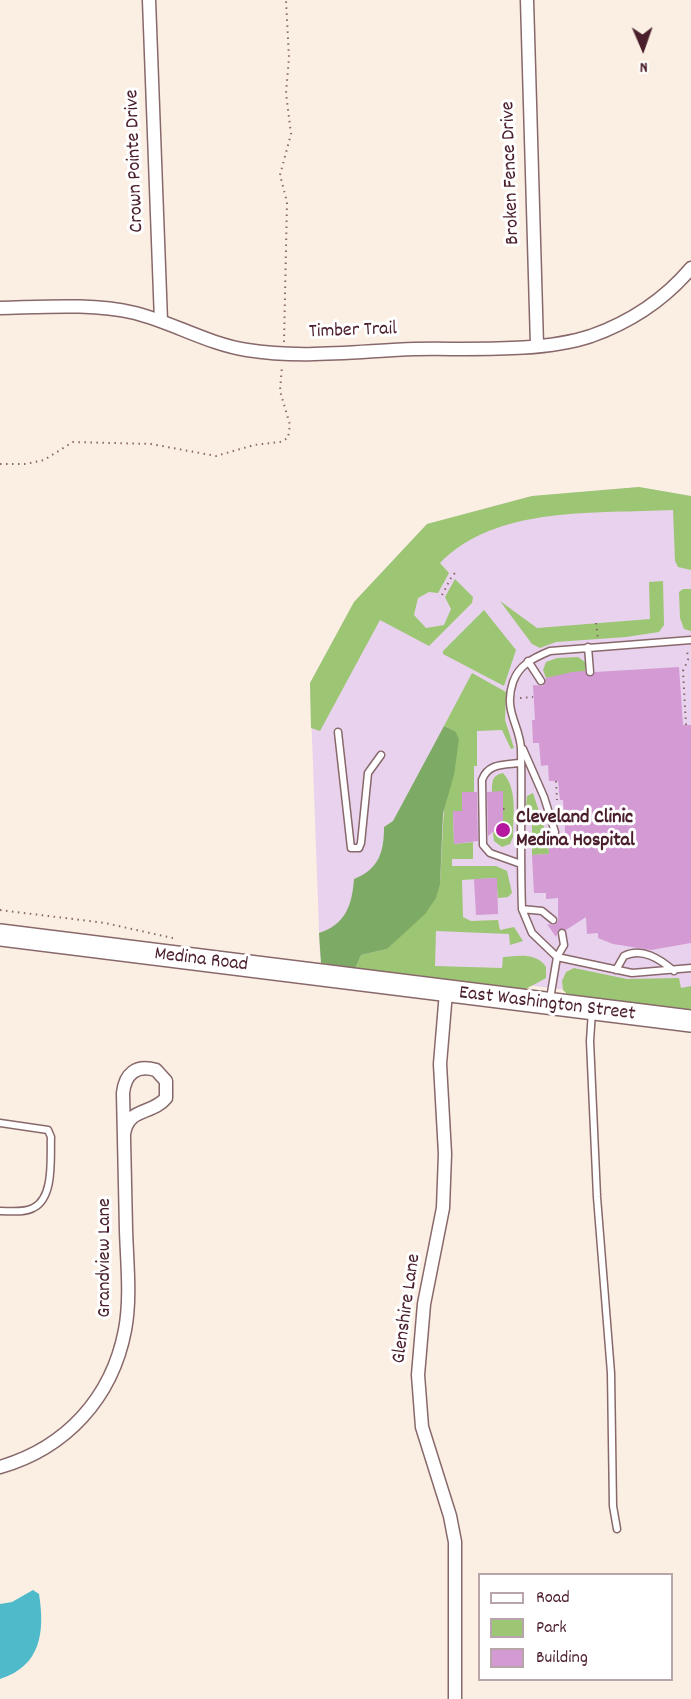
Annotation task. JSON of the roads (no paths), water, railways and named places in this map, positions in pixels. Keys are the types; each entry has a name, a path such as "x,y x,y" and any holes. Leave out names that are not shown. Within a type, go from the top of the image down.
{"highway":[{"name":"Medina Road","path":"0,936 403,987"},
{"name":"East Washington Street","path":"403,987 691,1021"}],"street":[{"name":"Crown Pointe Drive","path":"149,0 161,321"},
{"name":"Broken Fence Drive","path":"527,0 537,345"},
{"name":"Timber Trail","path":"0,308 81,306 110,308 161,321 222,345 283,353 537,345 588,337 613,328 660,299 691,268"},
{"name":"Glenshire Lane","path":"446,992 440,1064 446,1154 443,1208 424,1304 418,1375 422,1427 450,1516 455,1542 455,1699"},
{"name":"Grandview Lane","path":"0,1467 38,1453 70,1431 99,1396 119,1355 128,1305 123,1093 127,1077 140,1068 156,1070 166,1081 165,1098 154,1108 136,1113 129,1118 124,1134"}],"lane":[{"path":"555,832 544,797 521,746 511,713 509,697 519,670 528,661 550,651 691,640"},
{"path":"588,647 590,672"},
{"path":"528,661 541,681"},
{"path":"338,732 351,848 359,848 361,843 368,773 381,755"},
{"path":"521,746 522,909 532,933 557,957 616,970 632,973 691,968"},
{"path":"520,763 492,766 485,772 482,780 483,845 490,853 521,864"},
{"path":"522,909 542,911 553,920"},
{"path":"549,1005 557,957 564,945 562,933"},
{"path":"616,970 624,956 638,954 656,957 674,971"},
{"path":"592,1011 590,1041 597,1197 611,1373 613,1506 617,1529"},
{"path":"0,1123 43,1128 48,1130 51,1137 48,1186 45,1196 30,1210 0,1211"}],"water":[{"path":"33,1590 39,1594 41,1608 37,1646 24,1666 0,1679 0,1604 12,1602"}],"place":[{"name":"Cleveland Clinic Medina Hospital","path":"503,830"}]}
